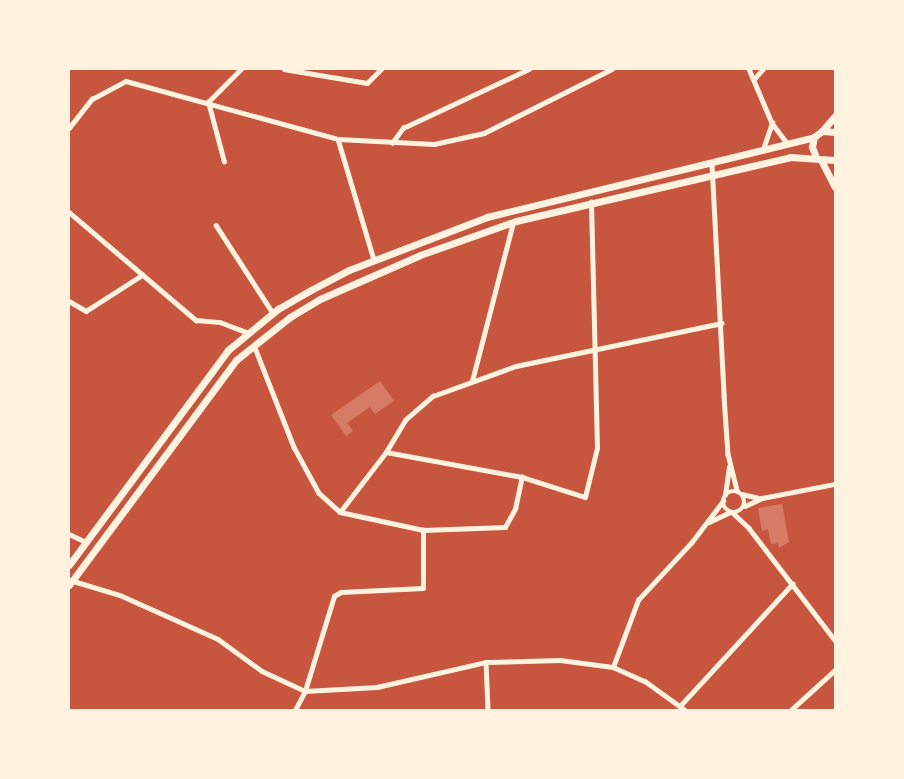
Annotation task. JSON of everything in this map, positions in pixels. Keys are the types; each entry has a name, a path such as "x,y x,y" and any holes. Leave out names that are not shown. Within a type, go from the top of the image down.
{"main road":[{"path":"69,565 205,380 248,333 273,313 311,290 374,260 525,207 792,145 814,137 835,116"},
{"path":"822,131 835,132"},
{"path":"814,137 812,147 835,187"},
{"path":"70,582 209,393 253,345 290,317 351,284 513,222 790,157 835,160"}],"street":[{"path":"207,102 241,69"},
{"path":"284,69 367,83 381,69"},
{"path":"392,143 403,128 529,69"},
{"path":"69,128 92,99 126,81 338,139 434,144 484,133 612,69"},
{"path":"749,69 782,141 792,145"},
{"path":"754,80 763,69"},
{"path":"207,102 224,162"},
{"path":"761,152 772,123"},
{"path":"338,139 374,260"},
{"path":"613,667 638,600 707,523 724,499 729,459 712,164"},
{"path":"386,452 522,477 585,497 597,448 591,202"},
{"path":"69,212 196,320 220,322 248,333"},
{"path":"472,381 513,222"},
{"path":"216,225 273,313"},
{"path":"69,301 86,311 142,275"},
{"path":"340,512 418,406 472,381 516,366 722,323"},
{"path":"253,345 294,447 319,493 340,512 423,530 505,527 515,509 522,477"},
{"path":"729,459 749,528"},
{"path":"707,523 762,498 835,484"},
{"path":"724,499 739,492 762,498"},
{"path":"724,499 731,513 749,528 835,640"},
{"path":"295,710 305,691 333,597 341,592 423,588 423,530"},
{"path":"69,534 86,542"},
{"path":"70,582 120,595 218,639 262,671 305,691 377,687 486,662 560,660 613,667 645,681 686,710"},
{"path":"680,706 792,584"},
{"path":"486,662 488,710"},
{"path":"791,710 835,670"}],"building":[{"path":"380,381 394,401 375,414 370,407 347,423 353,431 346,436 331,415"},
{"path":"782,504 789,542 779,548 778,543 771,544 768,529 762,531 758,508"}]}
